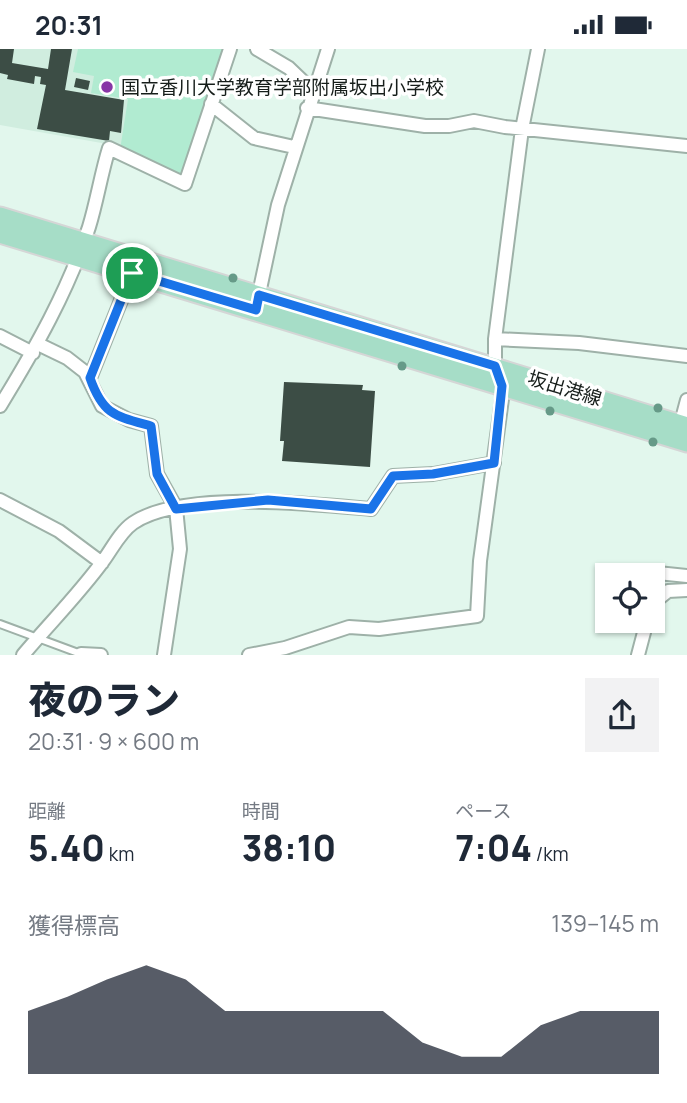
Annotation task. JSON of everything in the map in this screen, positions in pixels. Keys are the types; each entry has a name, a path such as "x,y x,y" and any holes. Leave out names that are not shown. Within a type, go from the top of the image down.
{"main road":[{"name":"坂出港線","path":"0,217 132,273 258,303 495,366 683,433"},
{"name":"坂出港線","path":"0,233 80,249 258,303 502,386 683,433"}],"street":[{"path":"0,406 36,348 80,249 109,148 185,184 230,49"},
{"path":"257,49 289,68 313,91"},
{"path":"258,303 294,147 328,49"},
{"path":"249,655 285,648 349,627 379,629 477,616 480,561 502,386 495,366 495,339 523,129 538,49"},
{"path":"212,104 254,138 294,147"},
{"path":"307,108 425,125 449,127 474,121 523,129 687,146"},
{"path":"90,378 132,273"},
{"path":"0,336 67,358 90,378 102,406 129,420 151,426 157,474 176,509 180,549 164,655"},
{"path":"495,339 579,343 687,356"},
{"path":"683,433 687,400"},
{"path":"23,655 132,524 176,509 268,500 371,509 393,476 433,474 494,463"},
{"path":"0,500 58,531 102,563"},
{"path":"665,574 687,576"},
{"path":"665,593 687,590"},
{"path":"638,655 644,633"},
{"path":"81,654 101,655"}],"lane":[{"path":"0,625 81,654"}],"shaded area":[{"name":"国立香川大学教育学部附属坂出小学校","path":"0,49 226,49 184,176 107,144 0,125"}],"green space":[{"path":"78,49 226,49 184,176 180,179 120,150 128,99 91,93 94,76 73,72"}],"building":[{"path":"0,49 14,49 12,63 48,69 51,49 72,49 65,90 124,100 121,133 110,131 109,141 37,129 46,85 40,84 41,77 35,76 34,84 7,79 8,75 0,73"},
{"path":"76,78 90,81 88,90 74,87"},
{"path":"284,382 363,385 362,390 375,391 370,467 282,461 284,441 280,441"}],"place":[{"name":"国立香川大学教育学部附属坂出小学校","path":"107,87"}],"route":[{"path":"132,273 256,310 259,295 495,366 502,386 502,399 494,445 494,463 433,474 393,476 371,509 268,500 176,509 157,474 151,426 116,415 102,406 90,378 132,273"}]}
